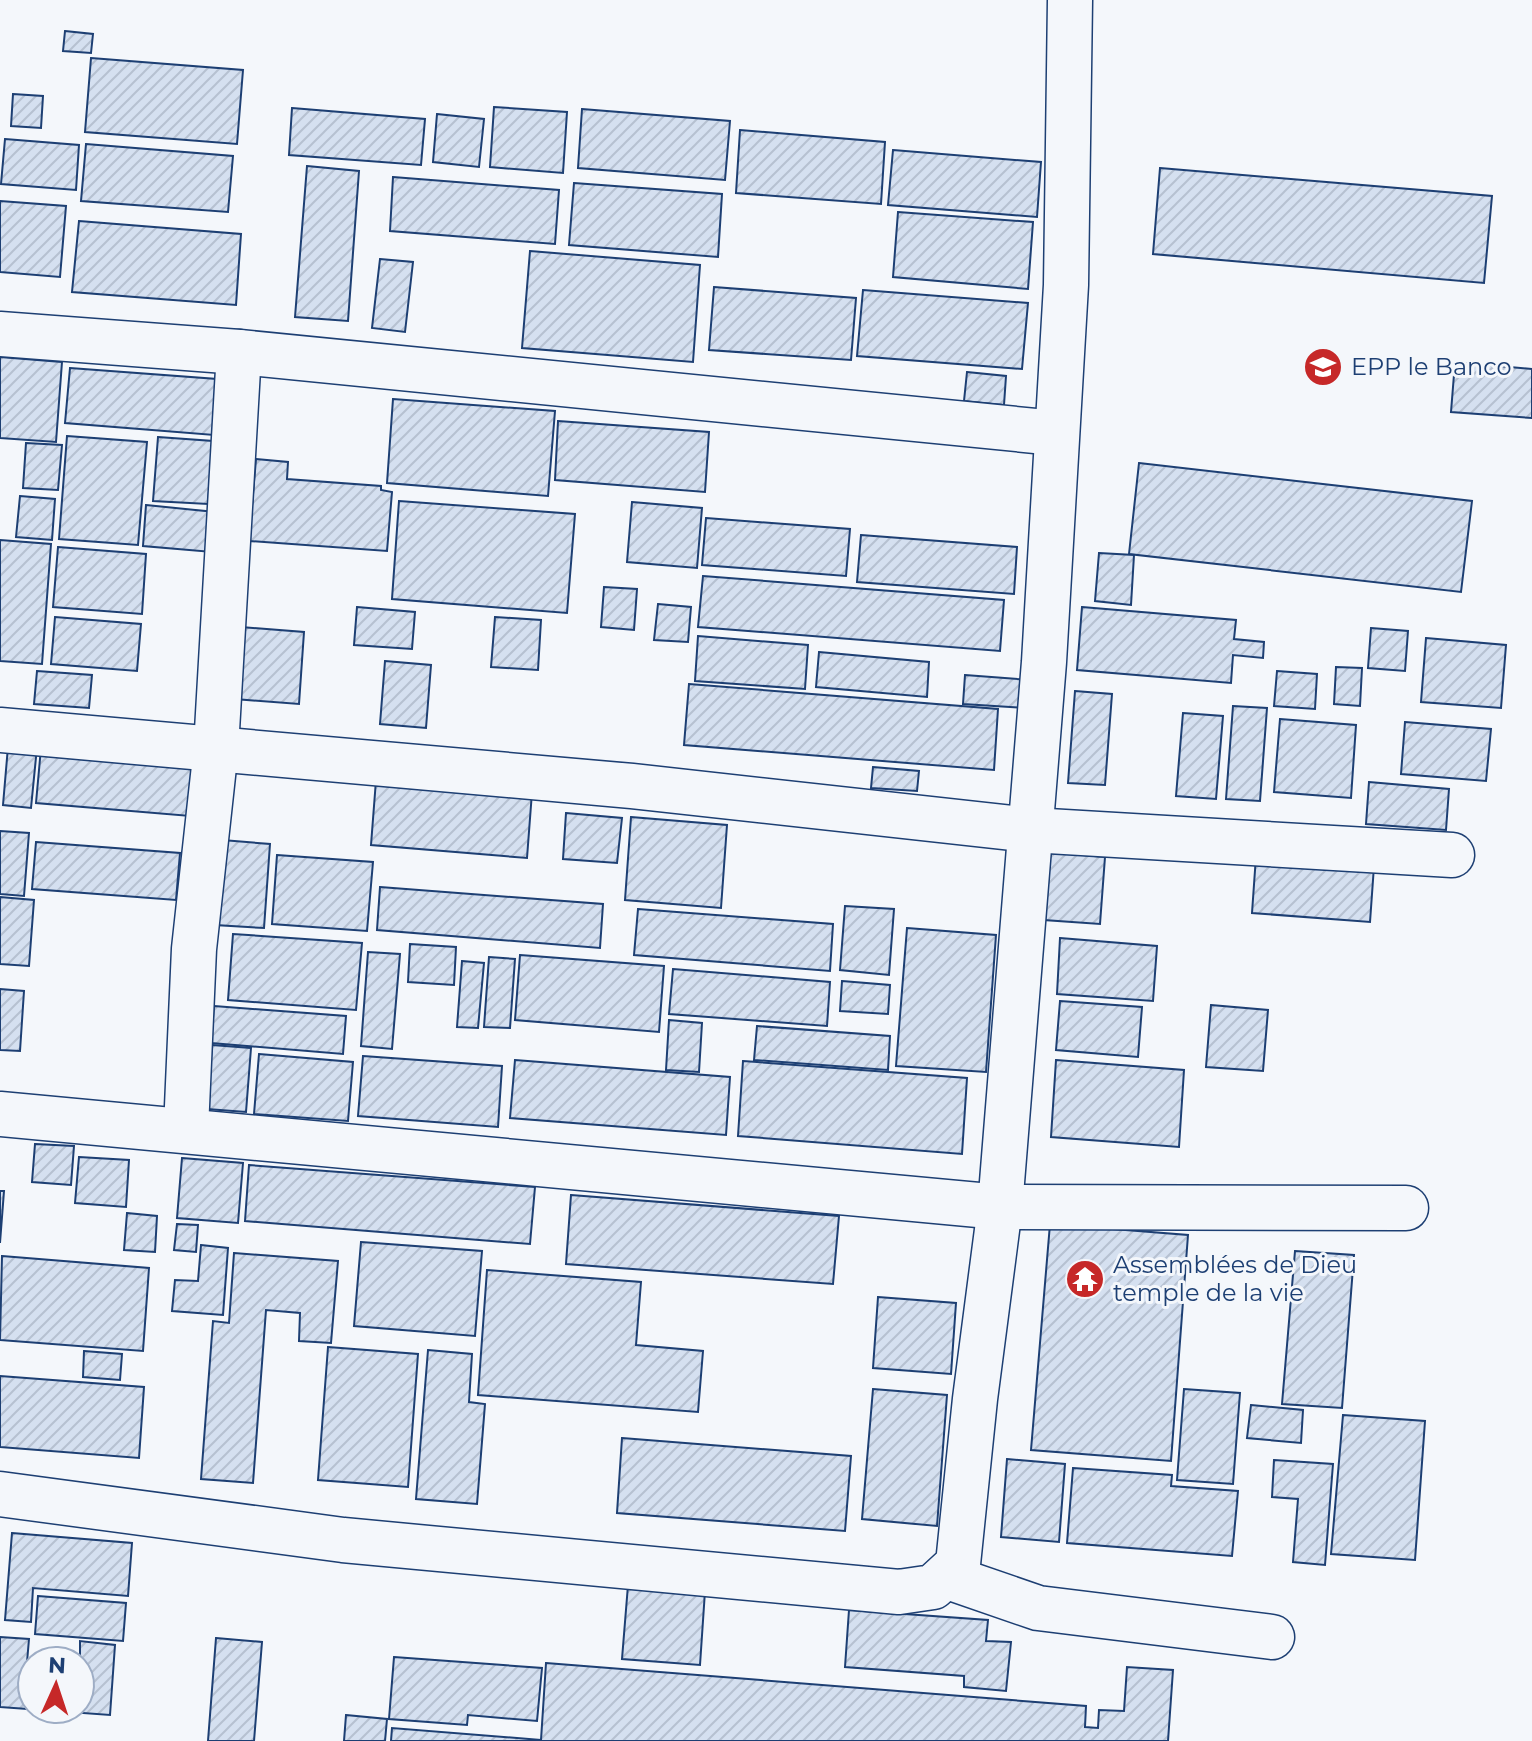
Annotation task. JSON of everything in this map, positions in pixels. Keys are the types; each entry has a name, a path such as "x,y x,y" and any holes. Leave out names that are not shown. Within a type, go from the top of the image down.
{"street":[{"path":"0,1494 343,1540 899,1592 933,1587 948,1577 958,1564 1000,1207 1031,830 1066,285 1070,0"},
{"path":"0,334 239,352 1056,433"},
{"path":"186,1129 194,949 216,748 239,352"},
{"path":"0,730 632,786 1031,830 1452,855"},
{"path":"0,1114 1000,1207 1406,1208"},
{"path":"948,1577 1038,1608 1272,1637"}],"building":[{"path":"65,31 93,34 91,53 63,51"},
{"path":"91,58 243,70 237,144 85,132"},
{"path":"13,94 43,96 41,128 11,126"},
{"path":"494,107 567,112 563,173 490,167"},
{"path":"292,108 425,119 421,165 289,155"},
{"path":"582,109 730,121 725,180 578,168"},
{"path":"437,114 484,119 479,167 433,162"},
{"path":"740,130 885,142 881,204 736,193"},
{"path":"5,139 79,145 76,190 1,184"},
{"path":"86,144 233,156 228,212 81,201"},
{"path":"893,150 1041,162 1037,217 888,205"},
{"path":"307,166 359,171 348,321 295,317"},
{"path":"1160,168 1492,196 1484,283 1153,254"},
{"path":"393,177 559,190 555,244 390,231"},
{"path":"574,183 722,194 718,257 569,245"},
{"path":"0,201 66,206 60,277 0,272"},
{"path":"898,212 1033,222 1028,289 893,277"},
{"path":"79,221 241,234 236,305 72,292"},
{"path":"530,251 700,265 693,362 522,348"},
{"path":"380,259 413,262 405,332 372,328"},
{"path":"714,287 856,298 851,360 709,350"},
{"path":"863,290 1028,303 1022,369 857,356"},
{"path":"0,357 62,362 56,442 0,438"},
{"path":"1455,362 1532,369 1532,418 1451,412"},
{"path":"70,368 217,379 214,435 65,423"},
{"path":"967,372 1006,376 1004,405 964,401"},
{"path":"393,399 555,411 548,496 387,483"},
{"path":"558,421 709,432 705,492 555,480"},
{"path":"67,436 147,442 138,545 59,539"},
{"path":"158,437 213,441 208,504 153,501"},
{"path":"26,443 62,445 58,490 23,488"},
{"path":"256,459 288,462 287,479 381,486 381,490 392,492 387,551 249,541"},
{"path":"1139,463 1472,501 1461,592 1129,554"},
{"path":"20,496 55,499 52,540 16,537"},
{"path":"399,501 575,514 567,613 392,599"},
{"path":"632,502 702,508 697,568 627,562"},
{"path":"146,505 215,512 212,552 143,546"},
{"path":"706,518 850,529 846,576 702,565"},
{"path":"861,535 1017,547 1014,594 857,582"},
{"path":"0,540 51,544 42,664 0,661"},
{"path":"58,547 146,554 142,614 53,607"},
{"path":"1099,553 1134,555 1131,605 1095,601"},
{"path":"703,576 1004,600 1000,651 698,627"},
{"path":"604,587 637,589 634,630 601,627"},
{"path":"658,604 691,607 688,642 654,640"},
{"path":"357,607 415,612 412,649 354,645"},
{"path":"1082,607 1236,620 1234,639 1264,642 1263,658 1233,655 1231,683 1077,670"},
{"path":"55,617 141,624 137,671 51,664"},
{"path":"495,617 541,620 538,670 491,667"},
{"path":"241,627 304,632 299,704 235,699"},
{"path":"1371,628 1408,631 1405,671 1368,668"},
{"path":"698,636 808,645 805,689 695,681"},
{"path":"1426,638 1506,645 1501,708 1421,702"},
{"path":"819,652 929,662 927,697 816,687"},
{"path":"385,661 431,665 426,728 380,724"},
{"path":"1336,667 1362,668 1360,706 1334,704"},
{"path":"37,671 92,675 89,708 34,704"},
{"path":"1277,671 1317,674 1315,709 1274,706"},
{"path":"965,675 1030,680 1028,708 963,704"},
{"path":"689,684 998,709 994,770 684,745"},
{"path":"1075,691 1112,694 1105,785 1068,783"},
{"path":"1233,706 1267,708 1260,801 1226,799"},
{"path":"1183,713 1223,716 1216,799 1176,796"},
{"path":"1280,719 1356,725 1351,798 1274,792"},
{"path":"1405,722 1491,729 1486,781 1401,774"},
{"path":"9,735 38,737 31,808 3,805"},
{"path":"41,748 195,761 190,816 36,803"},
{"path":"873,767 919,771 917,791 871,788"},
{"path":"376,780 532,792 527,858 371,845"},
{"path":"1369,782 1449,789 1446,830 1366,824"},
{"path":"566,813 622,818 617,863 563,859"},
{"path":"631,817 727,825 721,908 625,900"},
{"path":"0,831 29,833 24,896 0,894"},
{"path":"222,840 270,844 264,928 215,925"},
{"path":"36,842 180,853 176,900 32,889"},
{"path":"1049,852 1105,857 1100,924 1044,920"},
{"path":"277,855 373,862 367,931 272,924"},
{"path":"1256,856 1374,866 1370,922 1252,913"},
{"path":"380,887 603,904 600,948 377,930"},
{"path":"0,897 34,900 29,966 0,964"},
{"path":"845,906 894,909 889,975 840,970"},
{"path":"638,909 833,924 830,971 634,955"},
{"path":"907,928 996,935 986,1072 896,1066"},
{"path":"233,934 362,943 356,1010 228,1000"},
{"path":"1060,938 1157,946 1153,1001 1057,994"},
{"path":"410,944 456,947 454,985 408,982"},
{"path":"368,952 400,954 392,1049 361,1046"},
{"path":"520,955 664,966 659,1032 515,1020"},
{"path":"489,957 515,959 510,1028 484,1027"},
{"path":"462,961 484,963 478,1028 457,1027"},
{"path":"673,969 830,982 827,1026 669,1014"},
{"path":"842,981 890,985 888,1014 840,1011"},
{"path":"0,989 24,991 20,1051 0,1050"},
{"path":"1060,1001 1142,1007 1138,1057 1056,1050"},
{"path":"1211,1005 1268,1010 1263,1071 1206,1067"},
{"path":"214,1006 346,1016 343,1054 211,1043"},
{"path":"669,1020 702,1023 699,1072 666,1070"},
{"path":"757,1026 890,1036 888,1070 754,1060"},
{"path":"212,1045 251,1048 246,1112 207,1109"},
{"path":"259,1054 353,1062 348,1121 254,1114"},
{"path":"363,1056 502,1066 498,1127 358,1116"},
{"path":"515,1060 730,1077 726,1135 510,1118"},
{"path":"1056,1060 1184,1070 1179,1147 1051,1137"},
{"path":"743,1061 967,1078 962,1154 738,1136"},
{"path":"35,1144 74,1146 71,1185 32,1182"},
{"path":"79,1157 129,1160 126,1207 75,1203"},
{"path":"182,1158 243,1163 238,1223 177,1218"},
{"path":"249,1165 535,1187 530,1244 245,1221"},
{"path":"0,1191 4,1191 0,1243"},
{"path":"571,1195 839,1216 833,1284 566,1264"},
{"path":"127,1213 157,1216 155,1252 124,1250"},
{"path":"177,1224 198,1225 196,1252 174,1250"},
{"path":"1050,1224 1188,1235 1171,1461 1031,1450"},
{"path":"361,1242 482,1251 475,1336 354,1326"},
{"path":"201,1245 228,1248 223,1315 172,1311 175,1280 198,1281"},
{"path":"1295,1251 1354,1255 1342,1408 1282,1404"},
{"path":"234,1253 338,1261 331,1343 299,1341 300,1313 266,1310 253,1483 201,1479 213,1321 229,1323"},
{"path":"2,1256 149,1268 143,1351 0,1340"},
{"path":"487,1270 641,1282 636,1345 703,1351 698,1412 478,1395"},
{"path":"878,1297 956,1303 951,1374 873,1368"},
{"path":"328,1347 418,1354 408,1487 318,1480"},
{"path":"428,1350 472,1354 469,1402 485,1404 477,1504 416,1499"},
{"path":"84,1351 122,1354 120,1380 83,1377"},
{"path":"0,1376 144,1387 139,1458 0,1447"},
{"path":"873,1389 947,1395 937,1526 862,1519"},
{"path":"1184,1389 1240,1393 1233,1484 1177,1480"},
{"path":"1251,1405 1303,1410 1301,1443 1247,1438"},
{"path":"1343,1415 1425,1421 1415,1560 1331,1554"},
{"path":"622,1438 851,1456 845,1531 617,1513"},
{"path":"1007,1459 1065,1464 1059,1542 1001,1537"},
{"path":"1274,1460 1333,1464 1325,1565 1293,1562 1298,1499 1272,1497"},
{"path":"1073,1468 1172,1475 1171,1486 1238,1491 1232,1556 1067,1543"},
{"path":"12,1533 132,1543 128,1596 33,1588 31,1622 5,1620"},
{"path":"628,1585 705,1591 700,1665 622,1659"},
{"path":"38,1596 126,1603 123,1641 35,1634"},
{"path":"849,1610 988,1620 986,1641 1011,1642 1006,1691 964,1687 964,1676 845,1667"},
{"path":"0,1637 29,1639 28,1645 16,1645 16,1708 0,1707"},
{"path":"216,1638 262,1642 254,1741 208,1741"},
{"path":"80,1641 115,1645 110,1715 96,1714 96,1645 80,1645"},
{"path":"394,1657 542,1668 537,1721 468,1715 467,1725 389,1719"},
{"path":"546,1663 1086,1706 1085,1727 1098,1728 1099,1710 1124,1711 1127,1667 1173,1670 1168,1741 391,1741 392,1728 541,1740"},
{"path":"346,1715 387,1719 385,1741 344,1741"}],"place":[{"name":"EPP le Banco","path":"1323,367"},
{"name":"Assemblées de Dieu temple de la vie","path":"1085,1279"}]}
